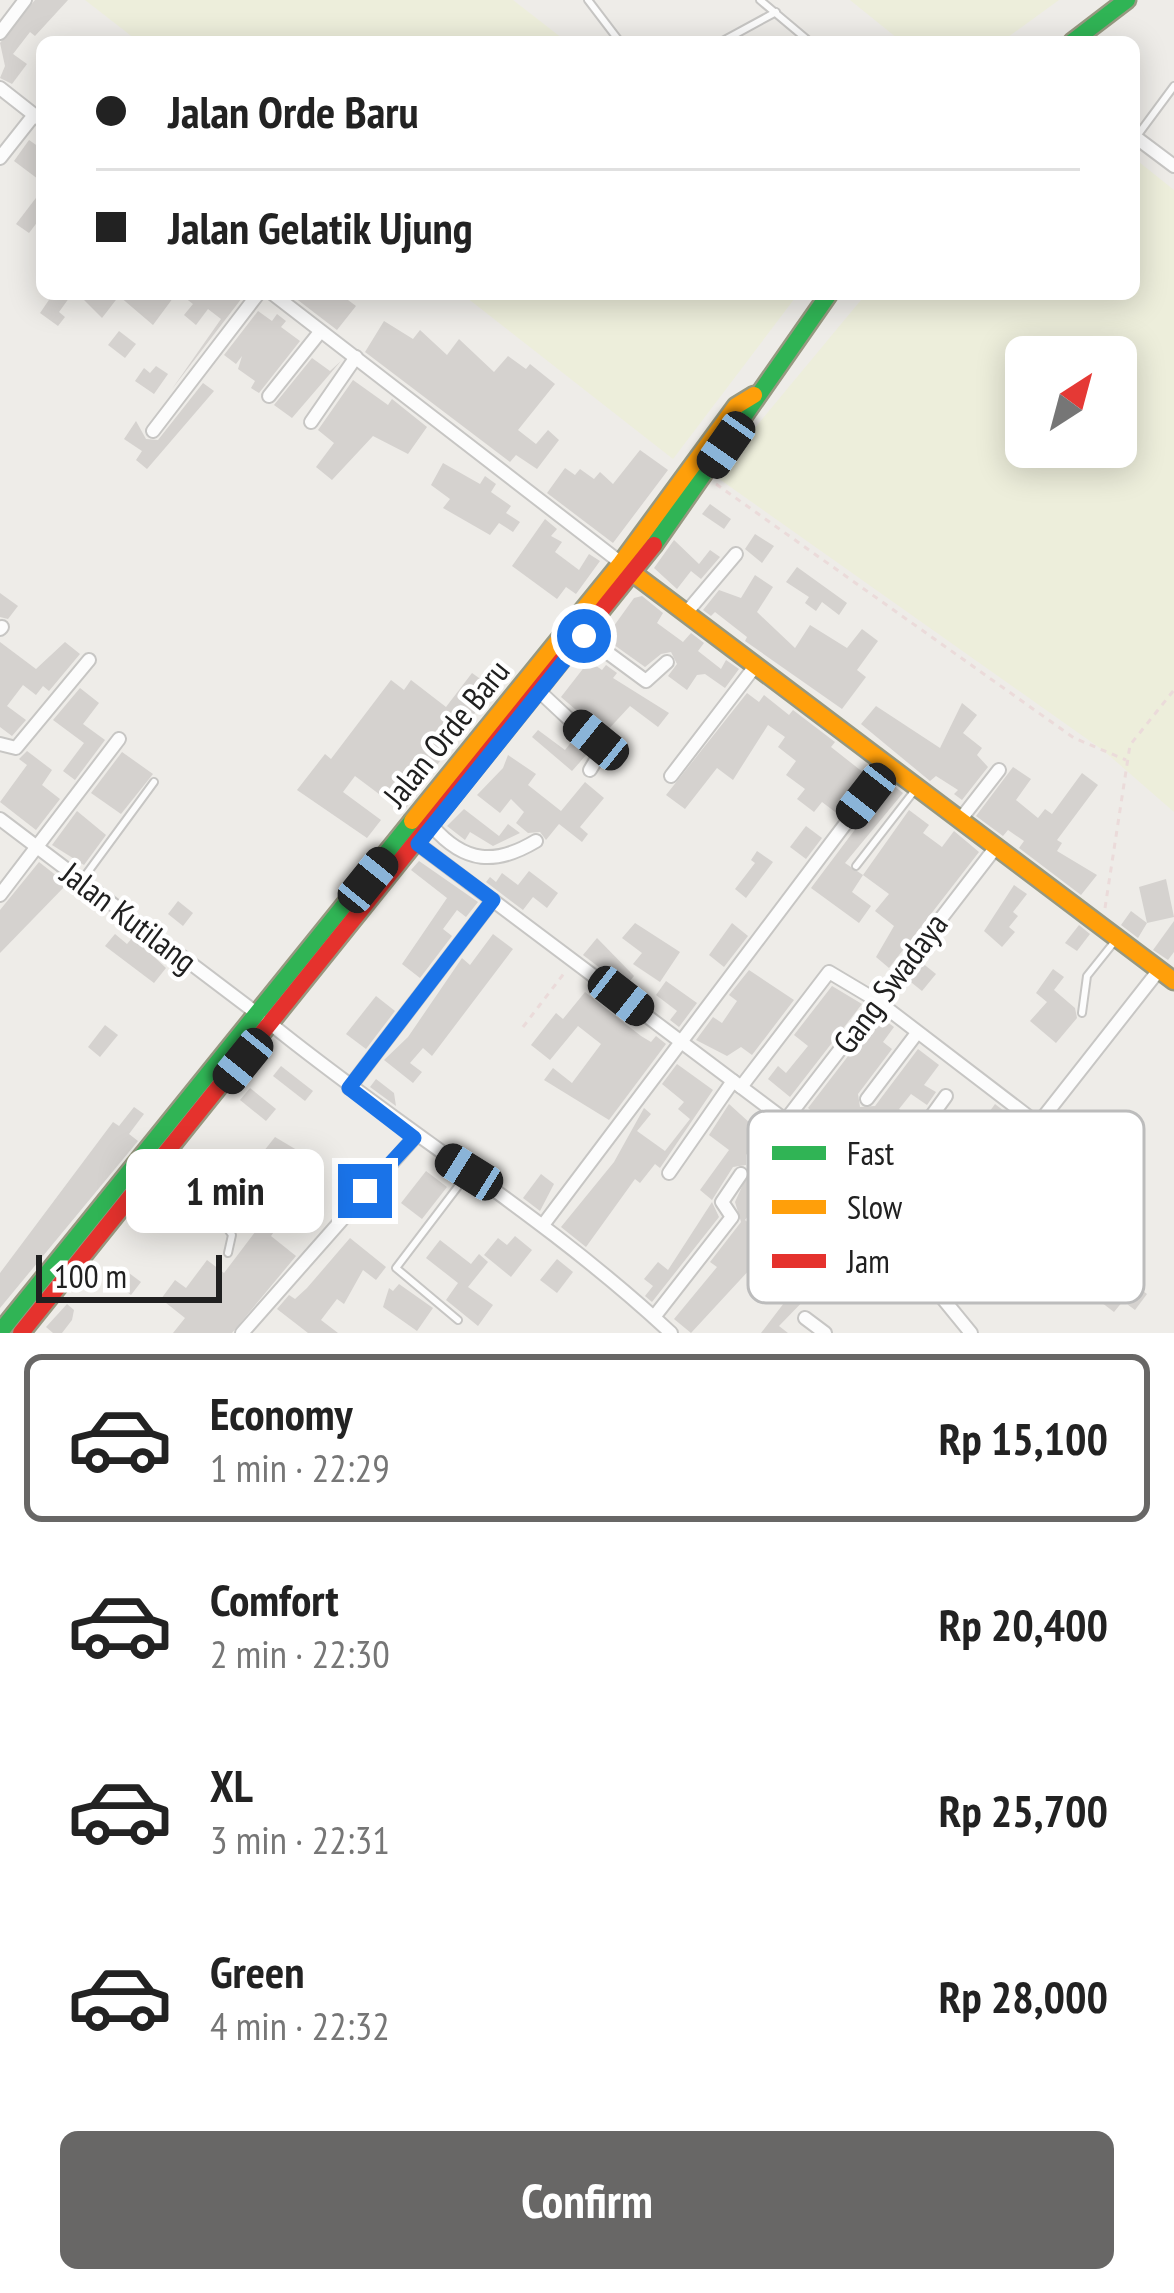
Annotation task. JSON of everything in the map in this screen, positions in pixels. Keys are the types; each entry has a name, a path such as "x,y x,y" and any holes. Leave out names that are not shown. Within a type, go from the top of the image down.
{"main road":[{"path":"1080,36 1127,0"},
{"name":"Jalan Orde Baru","path":"14,1325 704,476 748,415 754,395 825,300"},
{"name":"Jalan Orde Baru","path":"266,1020 418,844 509,716 540,692 584,636 736,406 754,395"},
{"path":"627,569 1110,933 1168,971"}],"street":[{"path":"0,33 25,0"},
{"path":"0,88 36,116"},
{"path":"0,158 36,120"},
{"path":"1140,140 1174,166"},
{"path":"153,431 253,300"},
{"path":"280,300 627,569"},
{"path":"269,396 320,332"},
{"path":"311,422 356,358"},
{"path":"686,613 736,554"},
{"path":"584,636 646,682 668,662"},
{"path":"0,744 16,748 89,660"},
{"path":"671,776 756,665"},
{"path":"540,692 602,750 590,770"},
{"path":"0,895 119,739"},
{"path":"543,1225 678,1039 889,766"},
{"path":"960,820 999,770"},
{"name":"Jalan Kutilang","path":"0,818 414,1138 543,1225 671,1333"},
{"path":"432,826 445,842 490,859 506,859 536,841"},
{"path":"418,844 773,1111"},
{"name":"Gang Swadaya","path":"792,1111 996,847"},
{"path":"349,1088 493,900"},
{"path":"1049,1111 1168,971"},
{"path":"669,1173 829,972 876,1000 1021,1111"},
{"path":"867,1099 917,1033"},
{"path":"935,1111 946,1096"},
{"path":"242,1333 414,1138"},
{"path":"654,1317 732,1217 722,1202 741,1174"},
{"path":"946,1303 971,1333"},
{"path":"805,1318 825,1333"}],"lane":[{"path":"589,0 616,36"},
{"path":"760,0 803,36"},
{"path":"733,36 776,12"},
{"path":"1140,130 1174,86"},
{"path":"82,880 154,782"},
{"path":"856,866 917,788"},
{"path":"1082,1012 1087,976 1110,933"},
{"path":"608,1005 621,996"},
{"path":"148,1164 225,1226 232,1235 228,1252"},
{"path":"458,1320 396,1268 469,1172"}],"path":[{"path":"704,476 1074,738 1126,760"},
{"path":"1110,933 1126,760 1130,745 1174,690"},
{"path":"523,1028 573,961"}],"green space":[{"path":"85,0 513,0 559,36 131,36"},
{"path":"850,0 1059,0 1009,36 895,36"},
{"path":"1140,163 1174,190 1174,812 1104,751 715,476 861,300 1140,300"},
{"path":"470,300 793,300 673,459"}],"building":[{"path":"35,0 68,0 35,36 30,32 13,54 27,64 12,84 0,78 5,66 0,43"},
{"path":"29,140 36,145 36,178 14,161"},
{"path":"36,198 36,224 29,233 16,224"},
{"path":"49,300 68,300 59,312 65,317 58,326 40,313"},
{"path":"84,300 116,300 102,318"},
{"path":"124,300 172,300 153,325"},
{"path":"188,300 240,300 172,389 221,319 208,309 196,325 184,315 193,304"},
{"path":"298,300 348,300 356,306 337,330"},
{"path":"258,311 272,321 277,314 286,321 281,327 300,341 259,393 251,388 255,381 238,369 242,356 236,364 224,355"},
{"path":"384,321 413,339 420,330 447,355 459,339 494,372 508,356 526,369 530,364 555,384 518,430 536,444 548,430 559,440 537,469 516,455 510,462 365,352"},
{"path":"119,331 136,344 125,358 108,345"},
{"path":"312,358 330,371 341,361 292,418 274,405"},
{"path":"156,366 168,374 154,394 135,381 144,368 150,373"},
{"path":"353,380 388,405 392,399 427,427 408,454 373,436 332,480 316,467 334,443 318,430"},
{"path":"203,383 214,391 147,469 136,460 142,451 124,439 136,421 146,439 158,440"},
{"path":"640,450 668,470 613,543 547,493 565,468 575,475 580,469 594,479 600,472 613,484"},
{"path":"443,463 480,484 485,476 496,484 491,492 511,506 506,513 520,522 513,532 499,523 490,535 443,508 450,499 431,485"},
{"path":"710,504 731,519 724,529 702,514"},
{"path":"545,519 557,529 551,536 562,542 555,552 579,570 589,554 600,561 576,594 566,587 557,599 512,566"},
{"path":"755,534 774,546 762,563 745,549"},
{"path":"674,540 699,564 710,550 720,557 701,579 691,571 677,589 654,568"},
{"path":"797,567 847,603 839,615 822,602 816,611 805,603 809,597 786,582"},
{"path":"755,575 773,587 757,612 795,648 810,625 847,648 862,629 878,641 857,670 866,677 842,709 745,641 747,637 715,612 711,616 703,610 719,590 741,598"},
{"path":"0,593 18,606 8,619 0,617"},
{"path":"642,596 663,613 657,623 683,642 691,633 704,643 698,651 721,669 726,660 739,669 725,688 705,674 697,675 687,690 668,676 677,664 671,652 645,667 610,642 617,633 611,630 634,598"},
{"path":"0,642 36,669 65,642 80,654 49,691 43,686 36,695 23,685 7,706 26,720 12,736 0,727"},
{"path":"589,661 602,670 606,665 617,673 613,678 669,713 658,727 630,706 604,734 561,697"},
{"path":"472,673 493,688 403,812 355,776 343,792 381,820 367,838 297,790 325,754 331,759 391,680 404,690 411,680 446,707"},
{"path":"80,688 99,703 83,724 105,740 75,780 63,771 84,743 53,720"},
{"path":"747,693 759,702 764,695 789,715 793,710 835,742 831,747 864,773 872,771 839,815 822,802 814,812 797,799 805,789 786,775 796,761 778,747 785,737 768,725 733,780 717,768 685,809 666,795"},
{"path":"962,703 977,715 963,733 982,748 977,755 988,767 962,800 954,794 958,790 936,776 930,781 861,724 876,706 940,748"},
{"path":"538,730 565,750 573,740 588,753 572,771 532,737"},
{"path":"27,751 52,770 42,785 60,799 36,830 0,802 27,765 19,759"},
{"path":"122,752 153,774 121,814 91,793"},
{"path":"508,755 536,774 528,785 561,811 585,782 604,798 580,827 588,834 582,842 559,824 546,840 540,832 528,833 516,823 524,812 511,799 500,813 477,795 503,768"},
{"path":"1013,767 1031,779 1016,800 1038,818 1045,809 1052,814 1082,773 1098,785 1057,840 1062,843 1057,851 1097,875 1081,895 1019,848 1024,841 1008,830 1003,836 976,816"},
{"path":"890,783 903,793 845,863 863,875 852,892 871,906 859,923 811,888"},
{"path":"464,809 499,836 508,824 520,833 493,846 470,832 465,840 447,826"},
{"path":"909,810 929,825 923,833 942,847 954,831 979,852 889,968 876,957 894,926 875,911 889,894 863,875"},
{"path":"77,811 106,835 84,865 52,845"},
{"path":"806,826 822,838 806,859 790,847"},
{"path":"757,851 773,862 746,898 735,889 755,863 751,860"},
{"path":"419,861 478,902 466,917 457,910 443,929 452,936 420,978 402,964 447,898 411,870"},
{"path":"39,862 67,884 0,953 0,910"},
{"path":"529,871 558,893 547,908 533,897 523,910 486,882 490,877 496,882 502,873 518,885"},
{"path":"1166,879 1174,917 1147,923 1139,887"},
{"path":"1014,885 1027,894 1013,912 1018,916 1009,927 1015,932 1002,947 984,931"},
{"path":"178,901 193,913 183,926 168,914"},
{"path":"1131,911 1147,923 1138,938 1121,925"},
{"path":"1174,921 1174,952 1168,960 1153,950"},
{"path":"635,923 680,952 660,982 633,964 642,953 622,938"},
{"path":"732,923 748,936 724,967 709,955"},
{"path":"1079,925 1090,934 1077,951 1065,943"},
{"path":"115,934 127,944 133,937 166,968 154,983 105,946"},
{"path":"493,934 513,949 432,1056 423,1048 410,1063 422,1072 413,1083 384,1060 408,1037 462,958 470,965"},
{"path":"597,938 634,976 625,987 583,955"},
{"path":"921,962 936,974 922,991 907,979"},
{"path":"1053,969 1064,977 1054,990 1075,1008 1077,1018 1056,1043 1030,1021 1047,1002 1036,993"},
{"path":"749,970 794,1000 752,1055 741,1047 727,1056 696,1040 713,1017 722,1023 737,1001 729,995"},
{"path":"666,981 697,1003 679,1027 670,1020 677,1011 656,995"},
{"path":"832,986 862,1004 790,1097 768,1079 778,1066 786,1073 808,1046 794,1035"},
{"path":"585,992 641,1036 651,1042 656,1036 666,1044 609,1120 544,1080 553,1068 572,1083 601,1044 578,1026 550,1060 531,1045 556,1013 563,1019"},
{"path":"376,996 395,1011 366,1049 346,1034"},
{"path":"879,1016 894,1027 883,1042 892,1049 858,1094 860,1107 875,1106 918,1049 939,1065 924,1085 936,1092 927,1105 911,1094 901,1111 808,1108"},
{"path":"105,1025 118,1035 100,1057 88,1047"},
{"path":"677,1064 713,1090 660,1168 655,1164 640,1183 635,1179 586,1247 561,1227 614,1162 644,1108 651,1114 637,1131 665,1151 690,1119 678,1109 684,1102 662,1084"},
{"path":"281,1066 313,1091 305,1101 273,1076"},
{"path":"376,1079 394,1093 396,1106 370,1087"},
{"path":"250,1088 276,1109 266,1121 240,1100"},
{"path":"729,1104 748,1121 746,1165 733,1167 712,1200 700,1190 729,1150 709,1135"},
{"path":"134,1107 144,1114 129,1134 138,1141 0,1308 0,1273 113,1122 119,1126"},
{"path":"275,1137 312,1159 288,1190 256,1161"},
{"path":"207,1170 244,1199 229,1218 195,1186"},
{"path":"426,1171 447,1187 422,1219 401,1203"},
{"path":"748,1173 748,1271 691,1333 674,1319 717,1267 710,1262 741,1222 735,1202"},
{"path":"541,1174 554,1184 540,1211 523,1198"},
{"path":"712,1202 719,1217 652,1302 645,1296 653,1286 644,1279 658,1262 668,1270"},
{"path":"274,1207 285,1216 271,1236 296,1256 232,1333 173,1333 185,1318 161,1299 175,1280 186,1288 207,1260 224,1273"},
{"path":"515,1236 532,1250 511,1277 484,1255 498,1238 507,1245"},
{"path":"350,1238 386,1267 376,1280 363,1270 344,1304 337,1299 321,1320 338,1333 308,1333 277,1309 289,1295 295,1299 307,1288"},
{"path":"440,1240 471,1264 479,1254 488,1262 468,1287 493,1305 478,1326 446,1300 458,1283 426,1258"},
{"path":"557,1259 573,1272 557,1293 540,1280"},
{"path":"121,1267 141,1282 131,1295 111,1280"},
{"path":"399,1284 433,1308 417,1331 383,1307 389,1288 393,1291"},
{"path":"784,1303 801,1303 779,1326 788,1333 761,1333"},
{"path":"67,1304 74,1310 72,1320 62,1333 53,1333 46,1327"}],"traffic: fast":[{"path":"1080,36 1127,0"},
{"path":"654,545 825,300"},
{"path":"0,1332 412,821"}],"traffic: slow":[{"path":"412,821 621,563 736,406 754,395"},
{"path":"634,574 1174,981"}],"traffic: jam":[{"path":"21,1333 654,545"}],"route":[{"path":"365,1191 414,1138 349,1088 493,900 418,844 584,636"}]}
